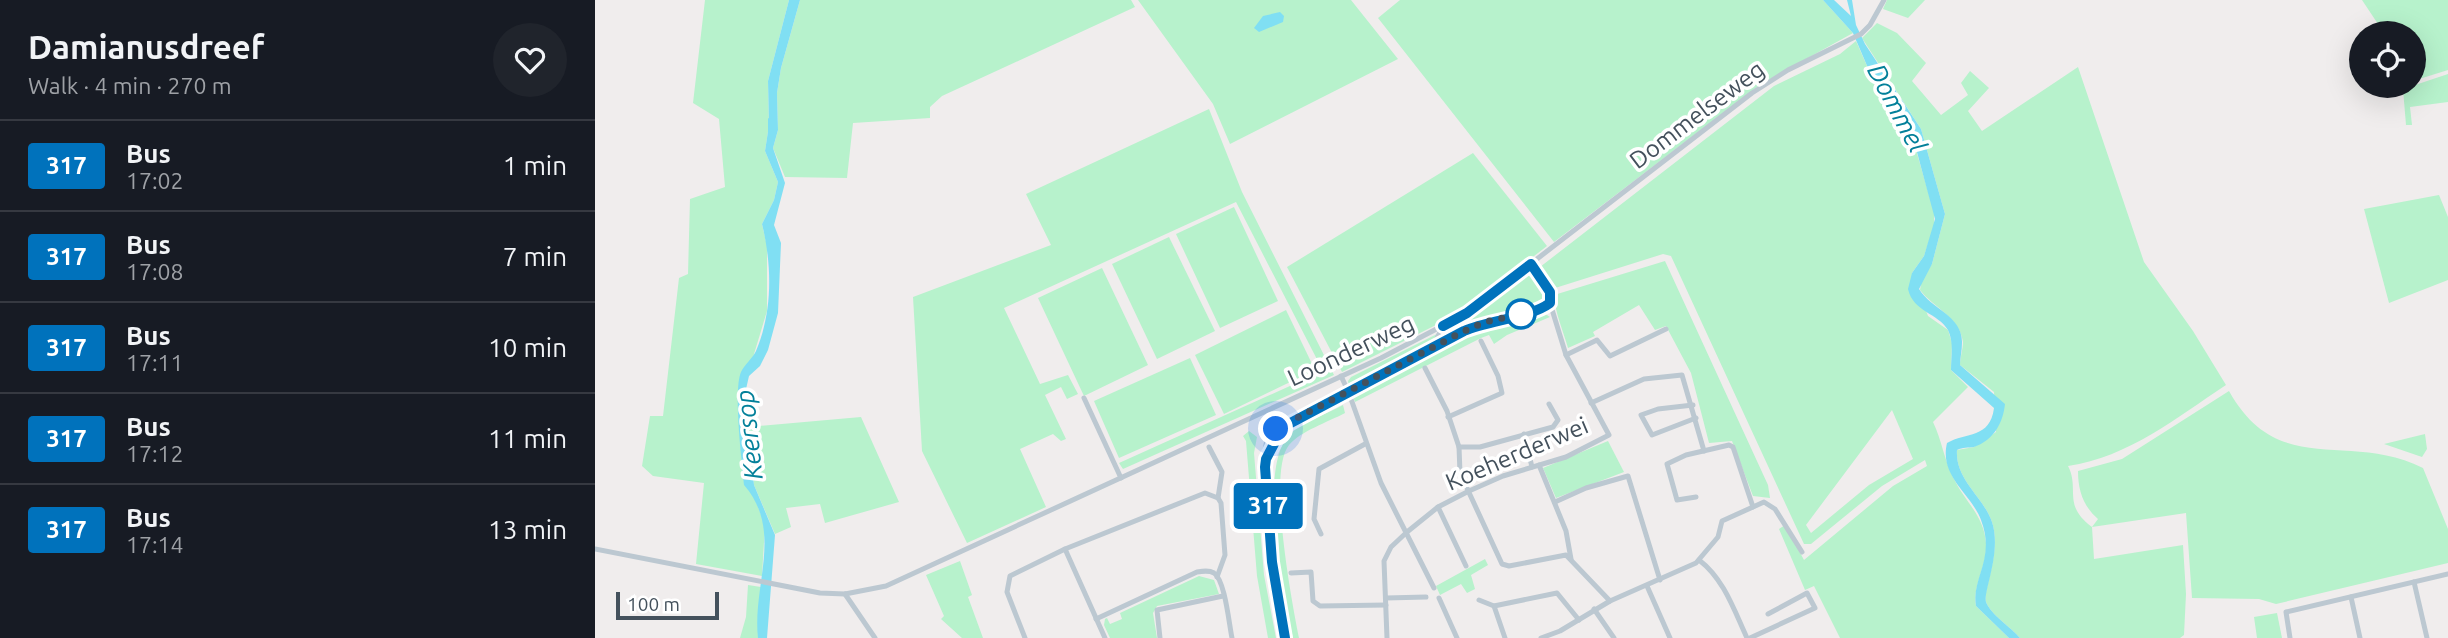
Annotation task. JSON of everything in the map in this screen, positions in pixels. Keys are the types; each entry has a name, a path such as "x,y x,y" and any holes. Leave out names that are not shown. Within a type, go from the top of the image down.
{"street":[{"name":"Dommelseweg","path":"1531,264 1752,93 1797,65 1861,34 1870,25 1884,0"},
{"path":"1531,264 1550,292 1550,303 1566,355 1591,403 1644,379 1682,374 1705,451"},
{"name":"Loonderweg","path":"845,594 885,586 1341,376 1467,313 1531,264"},
{"path":"1285,638 1272,562 1266,459 1283,427 1485,322 1542,308 1550,303"},
{"name":"Loonderweg","path":"1431,350 1443,326"},
{"path":"1566,355 1597,340 1610,356 1666,329"},
{"path":"1448,417 1501,394 1498,376 1481,341"},
{"path":"1425,368 1459,447 1460,473 1502,564 1509,566 1566,555 1610,601"},
{"path":"1341,376 1365,444 1434,588"},
{"path":"1084,398 1121,478"},
{"name":"Koeherderwei","path":"1387,638 1384,561 1391,547 1438,507 1469,491 1566,457 1609,435 1591,403"},
{"path":"1459,447 1481,447 1556,425 1557,420 1549,404"},
{"path":"1693,405 1658,409 1641,415 1652,435 1696,418"},
{"path":"1524,434 1535,466 1555,502 1566,531 1571,559"},
{"path":"1321,534 1314,519 1319,469 1365,444"},
{"path":"1696,497 1677,500 1667,464 1729,445 1733,447 1753,507"},
{"path":"1209,447 1221,472 1218,498 1226,555 1217,577 1232,638"},
{"path":"1555,502 1586,488 1628,476 1660,580"},
{"path":"1025,638 1007,592 1010,576 1196,495 1205,493 1218,498"},
{"path":"1541,638 1610,601 1699,560 1718,537 1722,521 1764,502 1775,509 1802,552"},
{"name":"Koeherderwei","path":"1438,507 1466,566"},
{"path":"595,549 774,586 845,594 875,638"},
{"path":"1065,550 1105,638"},
{"path":"1699,560 1712,570 1723,587 1749,638 1815,608 1807,593 1768,614"},
{"path":"1097,619 1197,572 1207,571 1217,577"},
{"path":"1291,573 1311,572 1313,601 1320,606 1426,597"},
{"path":"2290,638 2286,612 2448,574"},
{"path":"2414,582 2427,638"},
{"path":"1647,586 1670,638"},
{"path":"1479,600 1494,606 1557,593 1579,620"},
{"path":"1160,638 1157,610 1223,596"},
{"path":"2351,597 2360,638"},
{"path":"1439,598 1457,638"},
{"path":"1494,606 1505,638"},
{"path":"1594,609 1614,638"}],"green space":[{"path":"705,0 789,0 768,81 769,125 765,151 778,182 774,200 762,224 767,246 767,311 738,407 742,465 765,525 762,576 696,564 704,483 653,476 642,466 650,416 663,416 679,278 688,274 690,199 725,187 719,119 693,103"},
{"path":"800,0 1131,0 1135,7 942,96 930,107 930,118 853,123 847,178 785,177 773,148 778,130 777,93 781,68"},
{"path":"1138,0 1351,0 1398,59 1230,144 1213,104"},
{"path":"1400,0 1823,0 1853,33 1761,84 1554,242 1378,18"},
{"path":"1887,0 1925,0 1908,18 1883,9"},
{"path":"2362,0 2448,0 2448,70 2426,77 2426,21 2376,21"},
{"path":"1877,23 1897,33 1926,63 1912,81 1941,115 1968,95 1961,83 1970,71 1989,88 1968,111 1982,131 2078,67 2144,262 2193,331 2226,385 2132,445 2090,461 2068,466 2073,482 2074,504 2083,519 2092,527 2094,559 2183,545 2186,594 2184,635 2180,638 2020,638 1992,612 1986,602 1995,546 1992,522 1960,470 1957,450 1974,447 1996,432 1994,392 1960,365 1963,342 1957,326 1920,290 1922,278 1932,264 1945,214 1921,129 1862,38"},
{"path":"1856,41 1871,75 1911,133 1934,212 1934,226 1924,256 1912,273 1928,316 1948,330 1952,343 1951,370 1968,387 1933,422 1957,486 1982,524 1986,551 1976,590 1976,606 2009,638 1840,638 1814,586 1805,590 1779,529 1785,525 1804,560 1893,486 1927,466 1925,460 1882,486 1811,544 1804,544 1671,256 1663,254 1552,289 1539,270 1774,86 1840,54","holes":["1892,410 1913,459 1869,485 1811,533 1806,525"]},
{"path":"2448,74 2448,102 2410,107 2412,125 2406,125 2404,98 2426,98 2426,81"},
{"path":"1209,109 1242,192 1334,375 1123,469 1119,463 1323,371 1236,202 1004,308 1040,384 1068,375 1078,394 1067,399 1061,387 1045,395 1066,439 1061,441 1053,434 1020,449 1046,507 967,543 922,451 913,297 1051,245 1026,194"},
{"path":"1473,153 1547,246 1462,312 1342,372 1287,267"},
{"path":"2439,195 2448,217 2448,280 2389,303 2364,209"},
{"path":"1234,207 1278,301 1220,328 1176,234"},
{"path":"1169,237 1215,331 1157,359 1112,264"},
{"path":"1665,261 1768,485 1770,498 1753,496 1732,441 1709,443 1691,373 1666,326 1655,330 1639,305 1593,332 1595,336 1568,348 1554,295"},
{"path":"1102,268 1148,365 1084,396 1038,298"},
{"path":"1527,275 1534,278 1545,295 1540,304 1476,322 1349,386 1351,377 1471,317"},
{"path":"1286,310 1315,370 1224,414 1195,355"},
{"path":"1541,311 1550,317 1507,335 1494,344 1489,335 1481,338 1355,402 1352,394 1477,330"},
{"path":"1190,358 1216,415 1119,458 1094,401"},
{"path":"2229,391 2249,418 2270,435 2317,449 2368,452 2395,457 2423,468 2448,529 2448,563 2276,604 2259,599 2192,598 2186,513 2092,527 2098,519 2082,497 2078,471 2122,459"},
{"path":"1343,405 1345,413 1294,440 1283,460 1280,481 1283,538 1299,638 1293,638 1275,531 1275,472 1281,449 1291,433"},
{"path":"861,417 899,502 825,523 820,504 786,508 791,527 775,534 754,485 747,427"},
{"path":"1249,431 1257,437 1254,453 1264,575 1276,638 1268,638 1257,576 1246,441 1243,436"},
{"path":"2425,434 2427,449 2422,457 2384,444"},
{"path":"1608,441 1624,472 1556,498 1543,468"},
{"path":"1485,559 1488,565 1471,575 1475,589 1467,593 1461,584 1440,595 1436,586"},
{"path":"960,561 972,595 968,597 983,638 962,638 941,619 944,616 926,575"},
{"path":"1199,576 1214,580 1219,594 1157,606 1153,613 1157,638 1110,638 1104,625 1105,619 1107,618 1110,624 1122,619 1120,613"},
{"path":"748,585 761,587 758,638 740,638 746,617"},
{"path":"2277,613 2282,638 2257,638 2254,617"}],"water":[{"path":"789,0 800,0 781,68 777,93 778,130 773,148 785,183 774,225 781,243 778,313 768,350 760,366 749,376 744,398 754,485 775,535 767,638 758,638 757,618 764,540 756,503 744,485 738,394 741,372 756,351 766,320 769,272 762,224 774,200 778,182 765,151 769,125 768,81"},
{"name":"Dommel","path":"1823,0 1834,0 1851,16 1847,0 1852,0 1856,25 1865,44 1921,129 1945,214 1932,264 1919,289 1957,326 1962,343 1960,365 2005,404 2000,424 1987,440 1974,447 1957,450 1960,470 1992,522 1995,546 1986,602 1992,612 2020,638 2009,638 1976,606 1975,596 1985,557 1985,534 1976,510 1952,475 1946,455 1947,443 1976,433 1988,425 1994,408 1951,370 1952,345 1948,330 1944,324 1915,303 1908,289 1912,273 1924,256 1935,219 1914,141 1905,122 1871,75 1853,33"},
{"path":"1280,12 1284,16 1283,22 1259,32 1254,28 1263,16"}],"waterway":[{"name":"Keersop","path":"769,119 769,131"}],"bus line":[{"name":"317","path":"1285,638 1272,562 1265,467 1273,443 1283,427 1464,331 1485,322 1542,308 1550,303 1550,292 1531,264 1467,313 1443,326"}],"route":[{"path":"1276,429 1464,331 1485,322 1521,314"}]}
